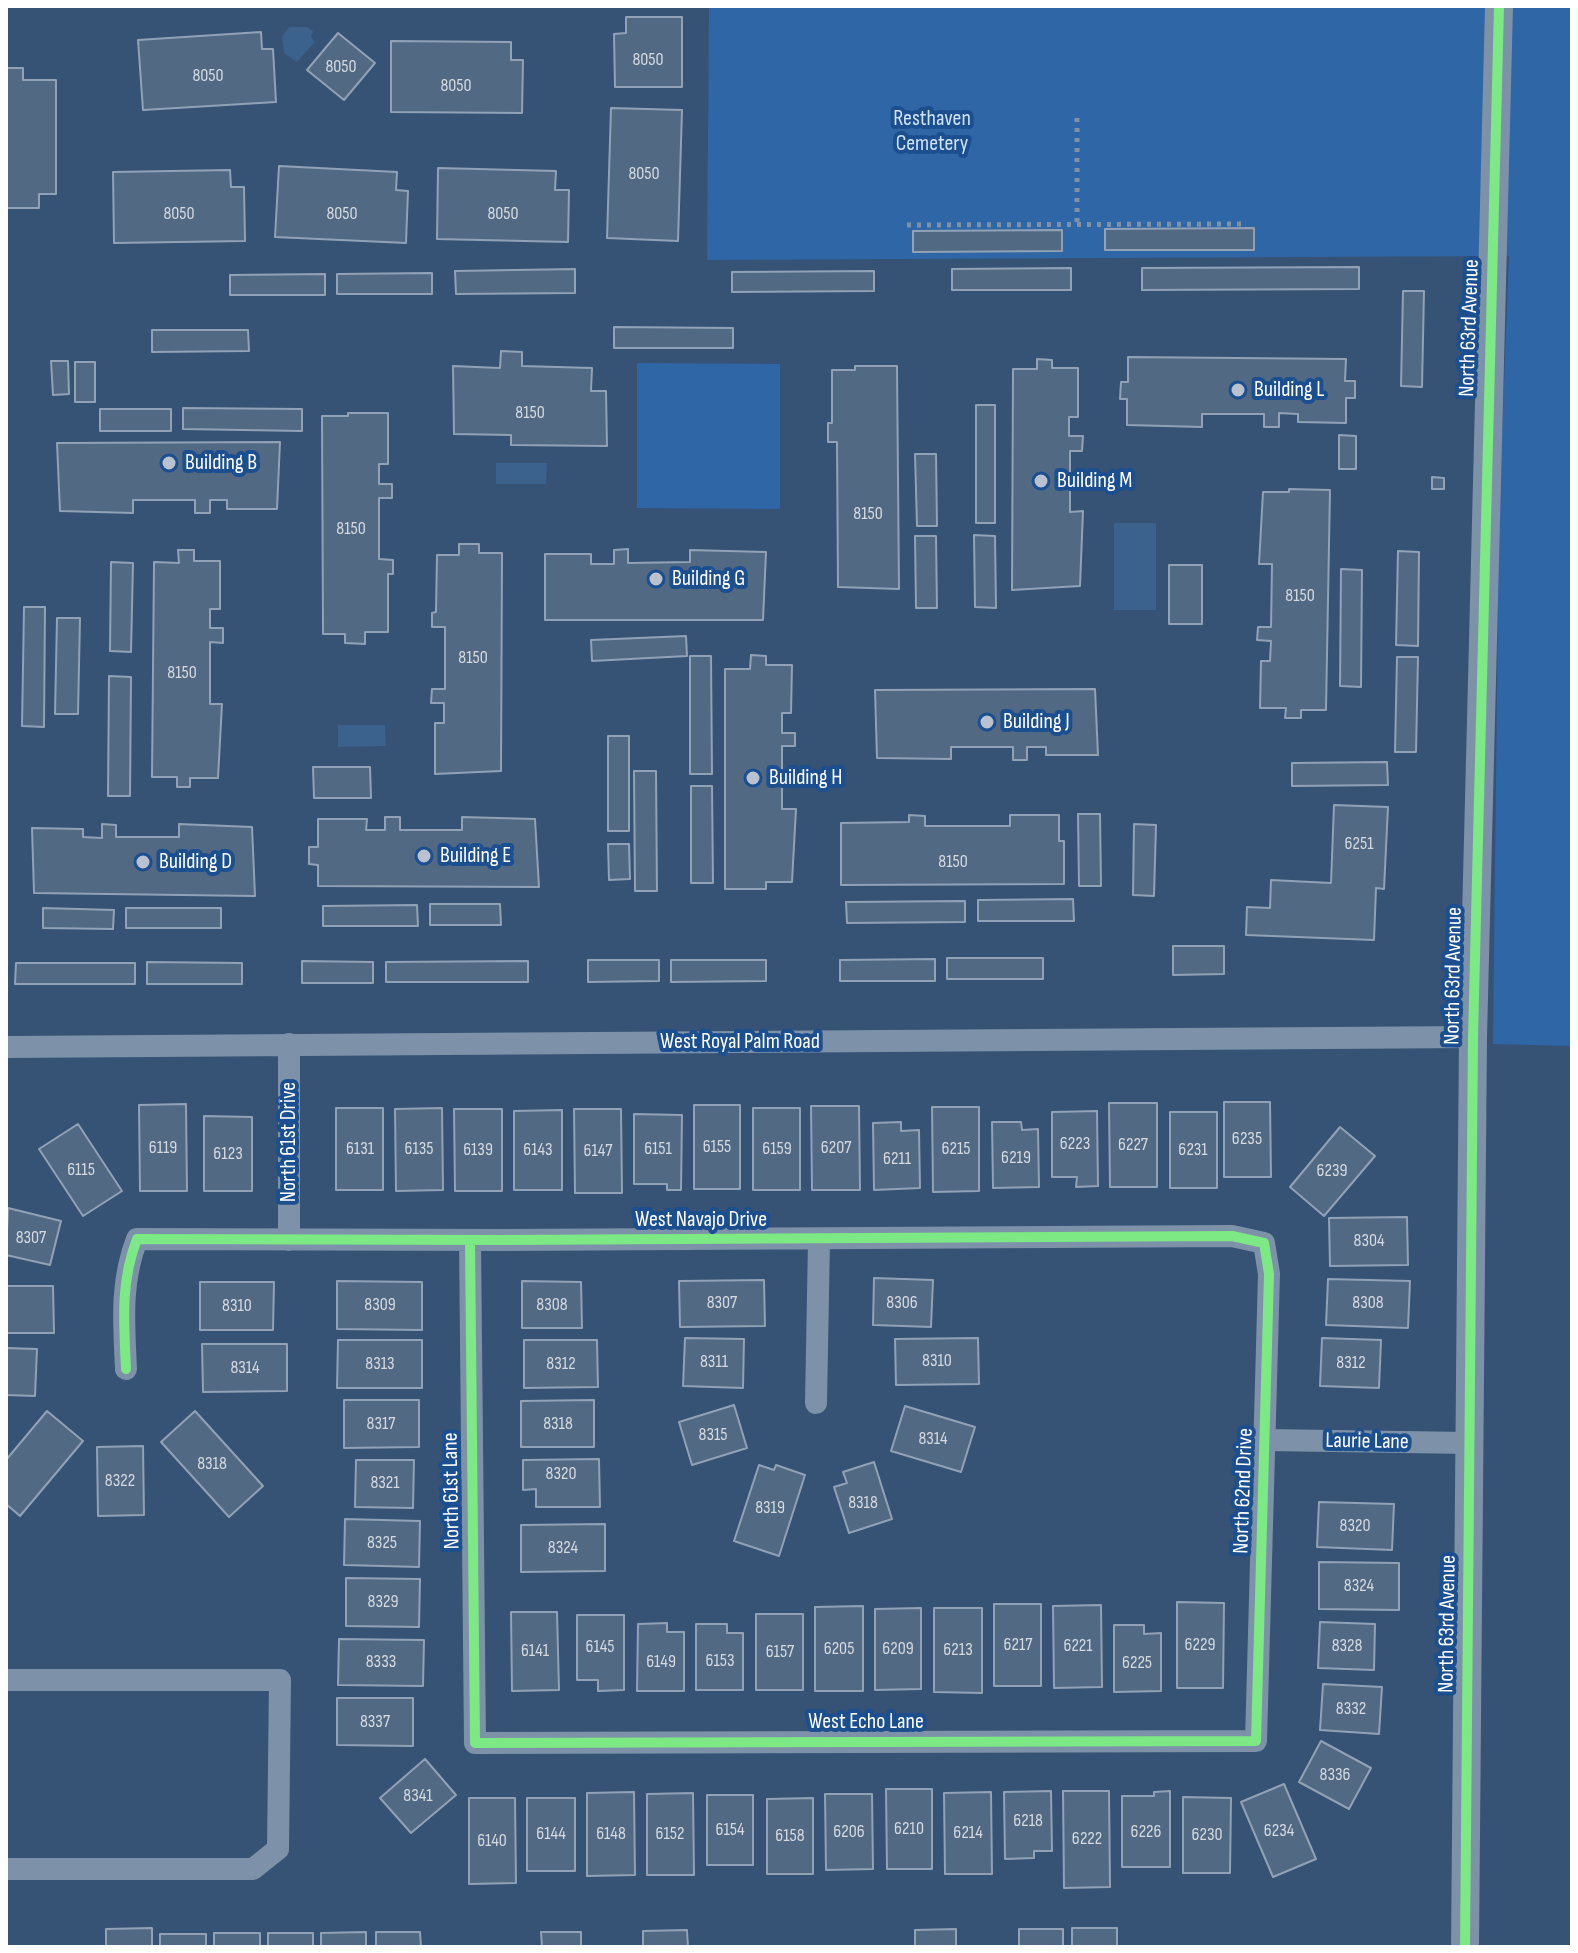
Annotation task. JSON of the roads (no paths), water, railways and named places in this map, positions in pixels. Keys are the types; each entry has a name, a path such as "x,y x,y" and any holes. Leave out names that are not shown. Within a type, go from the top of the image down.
{"street":[{"name":"North 63rd Avenue","path":"1465,1947 1473,1037 1499,6"},
{"name":"West Royal Palm Road","path":"6,1047 1473,1037"},
{"name":"North 61st Drive","path":"289,1044 289,1240"},
{"name":"West Navajo Drive","path":"126,1369 123,1295 127,1265 137,1239 819,1241 1232,1236 1264,1243"},
{"name":"North 61st Lane","path":"470,1240 475,1743"},
{"path":"816,1403 819,1241"},
{"name":"North 62nd Drive","path":"1256,1741 1269,1274 1264,1243"},
{"name":"Laurie Lane","path":"1265,1440 1469,1443"},
{"path":"6,1680 280,1680 278,1849 253,1869 6,1869"},
{"name":"West Echo Lane","path":"475,1743 1256,1741"}],"place":[{"name":"Building L","path":"1238,390"},
{"name":"Building B","path":"169,463"},
{"name":"Building M","path":"1041,481"},
{"name":"Building G","path":"656,579"},
{"name":"Building J","path":"987,722"},
{"name":"Building H","path":"753,778"},
{"name":"Building E","path":"424,856"},
{"name":"Building D","path":"143,862"}],"park label":[{"name":"Resthaven Cemetery","path":"932,132"}]}
